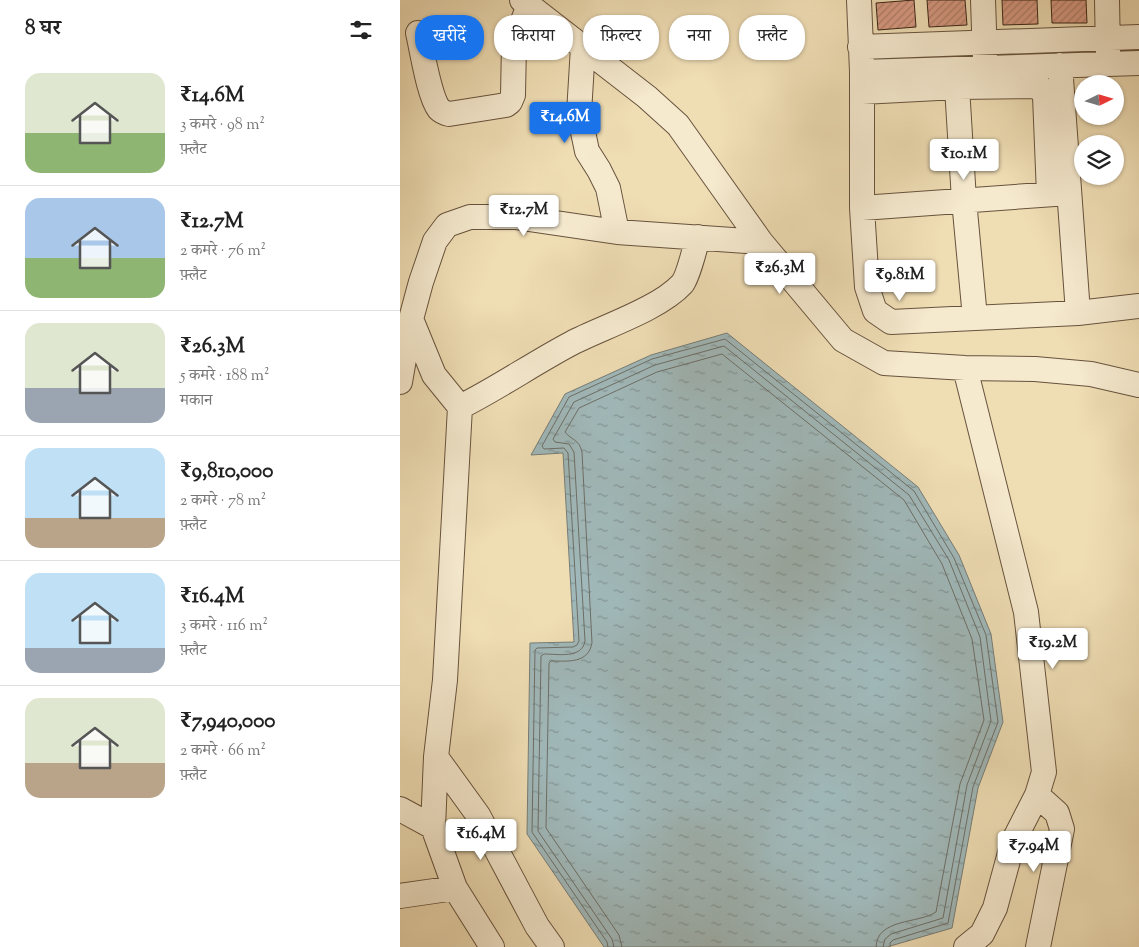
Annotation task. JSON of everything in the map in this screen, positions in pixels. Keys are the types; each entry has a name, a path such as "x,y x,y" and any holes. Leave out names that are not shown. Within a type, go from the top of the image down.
{"street":[{"path":"858,0 862,82 862,208 867,287 875,311 891,322 1078,313 1139,306"},
{"path":"983,0 985,68"},
{"path":"1107,0 1108,64"},
{"path":"424,60 432,93 438,108 444,113 449,114 506,105 510,102 513,95 514,44 526,3 583,47 578,113 587,151 608,188 617,232"},
{"path":"860,47 1139,36"},
{"path":"599,60 678,125 761,242 843,340 884,363 965,368 1035,369 1091,374 1139,385"},
{"path":"862,82 985,68 1139,63"},
{"path":"1059,193 1060,65"},
{"path":"862,82 957,87 1039,86 1045,96 1078,313"},
{"path":"957,87 964,200 975,318"},
{"path":"862,208 1059,193"},
{"path":"400,382 409,308 435,242 447,225 470,217 515,216 617,232 761,242"},
{"path":"460,407 572,344 650,307 672,294 684,282 698,237"},
{"path":"409,308 434,375 460,407 445,680 436,757 433,827 454,888 492,947"},
{"path":"965,368 1026,612 1044,772 1037,795 1013,842 995,908 982,934 966,947"},
{"path":"436,757 478,816 537,926 552,947"},
{"path":"1037,795 1057,813 1062,829 1038,947"},
{"path":"400,809 433,827"},
{"path":"400,896 454,888"}],"water":[{"path":"727,333 918,487 959,555 991,634 1003,722 978,788 952,928 887,947 604,947 527,834 530,643 574,642 563,453 531,455 565,394 651,355"}],"building":[{"path":"914,0 916,27 878,30 876,3"},
{"path":"927,0 965,0 967,25 929,27"},
{"path":"1002,0 1037,0 1038,24 1003,25"},
{"path":"1051,0 1086,0 1087,23 1052,23"}]}
